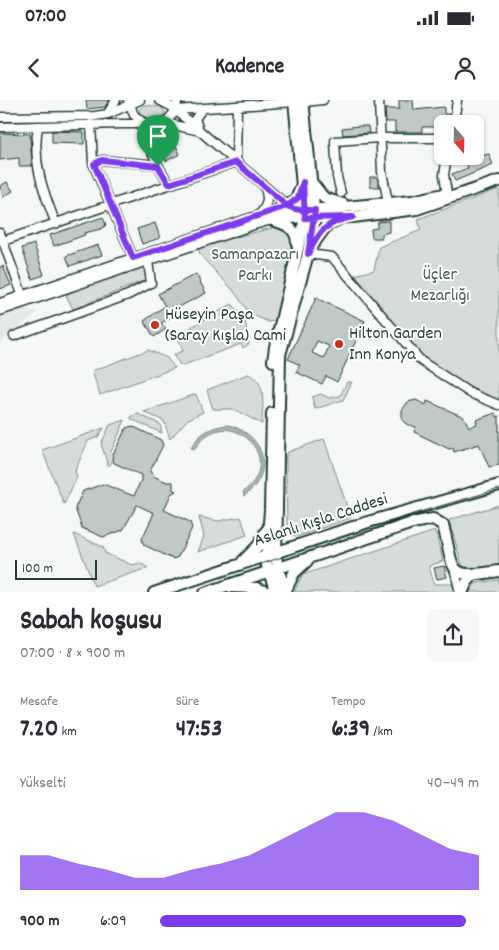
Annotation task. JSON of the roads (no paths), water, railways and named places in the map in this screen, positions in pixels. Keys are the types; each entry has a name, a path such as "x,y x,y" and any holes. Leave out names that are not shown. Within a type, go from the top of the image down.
{"main road":[{"path":"271,553 277,523 280,355 303,254 304,212 308,182 299,101"},
{"path":"273,216 348,205 422,199 447,193 499,174"},
{"path":"276,592 271,553 270,510 273,358 303,254 333,221 423,207 499,181"},
{"path":"308,182 324,198 348,205"},
{"path":"304,212 298,198 308,182"},
{"path":"304,212 353,217"},
{"path":"273,216 291,228 303,254"},
{"name":"Aslanlı Kışla Caddesi","path":"154,592 271,553 499,484"},
{"path":"238,564 248,558 262,540 270,510"},
{"name":"Aslanlı Kışla Caddesi","path":"205,592 218,590 428,519 437,519 443,525 454,567"},
{"path":"277,523 286,542 300,544"},
{"path":"285,592 294,573 314,556"},
{"path":"454,567 464,575 499,571"},
{"path":"273,571 285,592"},
{"path":"461,592 466,582 474,575"},
{"path":"218,590 256,588 270,592"}],"street":[{"path":"108,114 116,100"},
{"path":"0,117 108,114 129,102 140,100"},
{"path":"159,100 176,110 263,184 304,212"},
{"path":"164,123 176,110 178,100"},
{"path":"176,110 323,100"},
{"path":"379,100 379,138 388,202"},
{"path":"456,115 458,100"},
{"path":"129,102 137,119 145,124"},
{"path":"236,162 238,106"},
{"path":"200,131 195,119 202,108"},
{"path":"0,127 164,123 200,131"},
{"path":"91,124 94,164 133,258"},
{"path":"145,124 146,139 158,166 169,184"},
{"path":"38,126 35,146 41,184 56,224"},
{"path":"341,192 337,177 335,141 379,138 434,138"},
{"path":"94,164 102,160 158,166"},
{"path":"23,299 3,251 1,237 56,224 236,162"},
{"path":"446,165 444,175 447,193"},
{"path":"259,215 266,207 268,200 263,184"},
{"path":"0,312 23,299 133,258 259,215 273,216 304,212"},
{"path":"0,303 23,299 148,261 273,216"},
{"path":"303,254 332,257 421,361 470,393 499,404"},
{"path":"14,336 128,295 151,282 148,261"},
{"path":"454,567 461,592"}],"tram line":[{"path":"176,592 416,513 499,489"}],"place":[{"name":"Hüseyin Paşa (Saray Kışla) Cami","path":"155,325"},
{"name":"Hilton Garden Inn Konya","path":"339,344"}],"park label":[{"name":"Samanpazarı Parkı","path":"255,265"},
{"name":"Üçler Mezarlığı","path":"440,285"}]}
